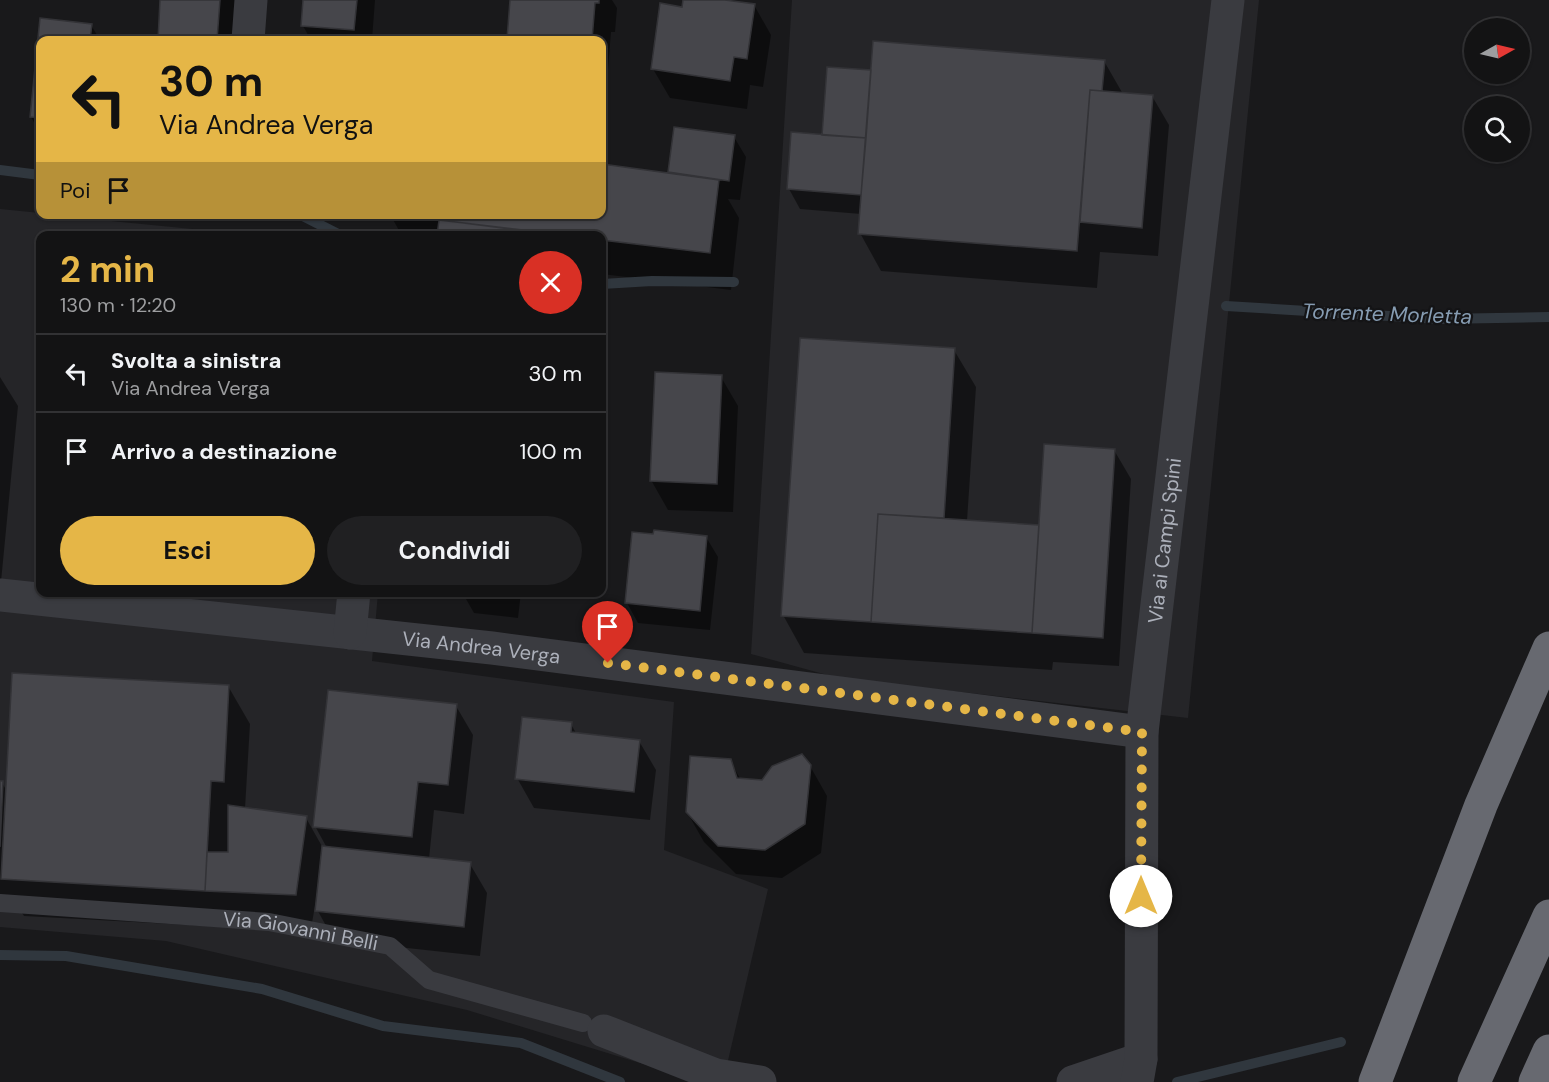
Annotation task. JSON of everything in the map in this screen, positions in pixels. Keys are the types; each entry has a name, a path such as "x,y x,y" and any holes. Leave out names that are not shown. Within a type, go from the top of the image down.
{"highway":[{"path":"1375,1082 1481,805 1549,648"},
{"path":"1474,1082 1549,916"},
{"path":"1535,1082 1549,1051"}],"street":[{"path":"248,36 251,0"},
{"name":"Via ai Campi Spini","path":"1139,1071 1142,732 1228,0"},
{"name":"Via Andrea Verga","path":"0,595 492,648 1142,732"},
{"path":"350,633 354,597"},
{"name":"Via Giovanni Belli","path":"594,1027 717,1075 760,1082"},
{"path":"1073,1082 1139,1071"}],"lane":[{"name":"Via Giovanni Belli","path":"0,903 269,922 390,946 429,980 594,1027"}],"shaded area":[{"path":"792,0 1259,0 1188,718 838,678 751,654"},
{"path":"0,209 36,213 36,219 91,219 213,231 36,231 36,597 378,597 372,661 674,702 664,850 768,889 723,1082 702,1082 467,1010 166,941 0,927"}],"building":[{"path":"160,0 220,0 217,36 158,36"},
{"path":"303,0 357,0 354,30 301,26"},
{"path":"510,0 599,0 599,3 595,3 592,36 507,36"},
{"path":"683,0 725,0 755,4 747,59 734,57 730,81 651,69 660,3 682,7"},
{"path":"40,18 92,24 90,36 38,36"},
{"path":"873,41 1105,60 1102,91 1090,90 1077,251 858,234"},
{"path":"36,58 36,118 30,117"},
{"path":"827,67 871,70 866,138 822,135"},
{"path":"1090,90 1153,95 1142,228 1080,222"},
{"path":"674,127 735,135 729,181 668,172"},
{"path":"791,132 866,138 861,195 787,189"},
{"path":"606,165 719,180 710,253 606,240 606,231 526,231 433,219 606,219"},
{"path":"439,220 530,231 438,231"},
{"path":"800,338 955,348 944,518 878,514 871,622 781,616"},
{"path":"655,372 722,375 717,484 650,481"},
{"path":"1044,444 1115,449 1103,638 1032,633"},
{"path":"878,514 1039,525 1032,633 871,622"},
{"path":"654,530 707,536 700,611 625,603 632,532 653,534"},
{"path":"12,673 229,685 224,782 211,781 205,891 1,879"},
{"path":"328,690 457,704 448,785 418,782 412,837 313,827"},
{"path":"522,717 572,722 571,732 640,740 634,792 515,779"},
{"path":"802,754 811,765 805,824 765,850 718,846 686,812 690,756 731,759 737,778 762,780 772,766"},
{"path":"0,781 3,781 0,847"},
{"path":"228,805 307,816 296,895 205,891 207,852 228,852"},
{"path":"322,846 471,862 464,927 315,911"}],"waterway":[{"name":"Torrente Morletta","path":"0,170 36,174"},
{"name":"Torrente Morletta","path":"309,219 332,231"},
{"name":"Torrente Morletta","path":"606,284 652,281 734,282"},
{"name":"Torrente Morletta","path":"1226,306 1439,319 1549,317"},
{"path":"0,955 66,956 262,989 383,1026 521,1043 620,1082"},
{"path":"1177,1082 1341,1042"}],"route":[{"path":"608,663 1142,732 1141,896"}]}
